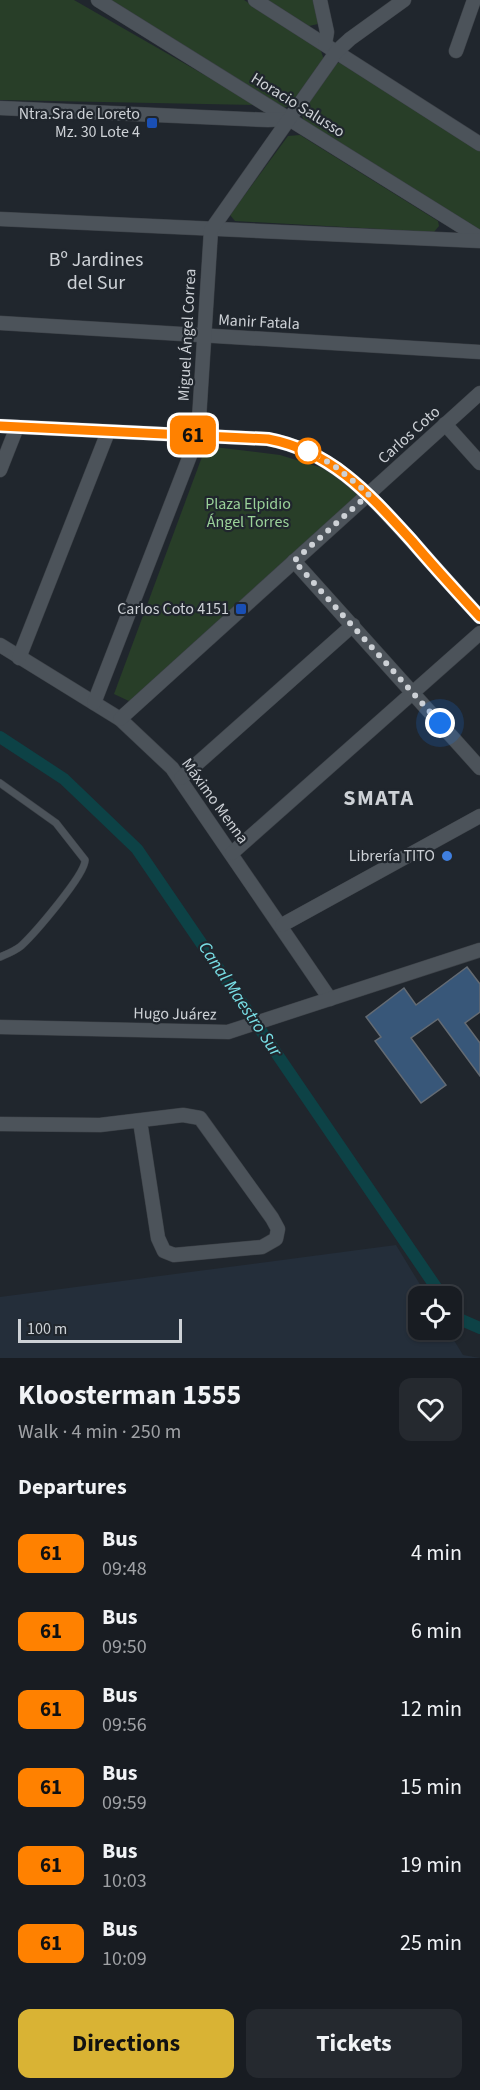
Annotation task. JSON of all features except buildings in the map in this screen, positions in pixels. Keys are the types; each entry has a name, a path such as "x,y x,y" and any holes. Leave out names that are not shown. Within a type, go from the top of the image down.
{"street":[{"name":"Horacio Salusso","path":"98,0 480,240"},
{"path":"255,0 480,144"},
{"path":"320,0 331,48"},
{"path":"211,230 290,119 331,48 350,39 404,0"},
{"path":"456,51 474,0"},
{"path":"0,108 268,120 290,119"},
{"path":"0,219 480,240"},
{"name":"Miguel Ángel Correa","path":"94,703 198,435 211,230"},
{"name":"Manir Fatala","path":"0,324 480,352"},
{"name":"Carlos Coto","path":"120,719 480,393"},
{"path":"445,424 480,463"},
{"path":"0,426 198,435 286,443 322,457 369,494 480,617"},
{"path":"0,470 17,427"},
{"path":"19,658 108,432"},
{"path":"294,561 480,768"},
{"path":"181,778 353,626"},
{"path":"232,853 480,633"},
{"name":"Máximo Menna","path":"0,645 120,719 181,778 330,999"},
{"path":"282,925 480,816"},
{"name":"Hugo Juárez","path":"0,1028 228,1032 480,950"},
{"path":"0,1124 100,1125 183,1114 200,1118 272,1218 278,1228 276,1239 262,1247 174,1255 164,1251 158,1238 140,1121"}],"lane":[{"path":"0,783 57,823 85,860 86,866 66,895 21,945 0,957"}],"shaded area":[{"path":"396,1245 421,1286 408,1286 408,1340 454,1340 463,1355 480,1358 0,1358 0,1297"}],"green space":[{"path":"0,0 74,0 257,105 0,100"},
{"path":"105,0 244,0 320,48 324,60 291,105 281,109"},
{"path":"268,0 314,0 318,24 309,26"},
{"path":"340,62 480,149 480,233 304,122 301,111 334,65"},
{"path":"300,135 438,221 439,226 434,232 235,221 230,215 288,136"},
{"name":"Plaza Elpidio Ángel Torres","path":"206,446 280,455 329,470 360,497 131,702 114,694"}],"waterway":[{"name":"Canal Maestro Sur","path":"0,737 64,779 137,849 435,1286"},
{"name":"Canal Maestro Sur","path":"462,1320 480,1328"}],"bus line":[{"name":"61","path":"0,426 268,439 303,449 322,457 364,489 480,617"}],"place":[{"name":"Ntra.Sra de Loreto Mz. 30 Lote 4","path":"152,123"},
{"name":"Carlos Coto 4151","path":"241,609"},
{"name":"Librería TITO","path":"447,856"}],"district":[{"name":"Bº Jardines del Sur","path":"96,272"},
{"name":"SMATA","path":"379,798"}],"route":[{"path":"308,451 303,449 322,457 369,494 294,561 440,723"}]}
